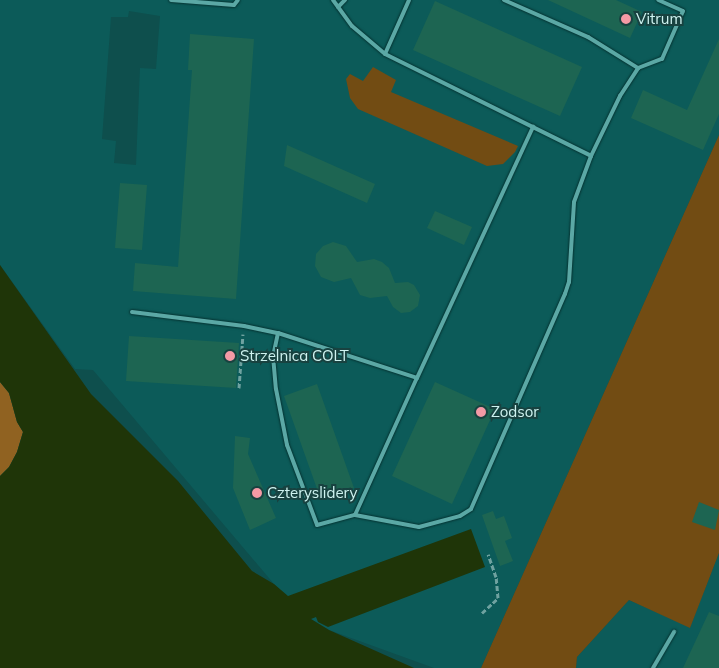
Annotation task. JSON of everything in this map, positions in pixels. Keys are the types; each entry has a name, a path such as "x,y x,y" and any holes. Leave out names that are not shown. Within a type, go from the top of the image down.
{"lane":[{"path":"171,0 234,5 238,0"},
{"path":"332,0 352,26 385,54 591,156"},
{"path":"338,6 345,0"},
{"path":"385,54 410,0"},
{"path":"504,0 588,37 638,68"},
{"path":"278,332 274,356 276,389 287,445 317,525 355,515 419,527 453,518 471,509 566,294 569,282 574,202 591,156 620,96 638,68 662,59 683,11 658,0"},
{"path":"355,515 533,127"},
{"path":"132,312 278,332 417,378"},
{"path":"653,668 674,632"}],"path":[{"path":"239,388 242,340"},
{"path":"482,613 498,598 496,577 488,554"}],"shaded area":[{"path":"0,0 719,0 719,135 481,668 434,668 329,630 311,619 274,584 93,370 75,369 0,265","holes":["129,11 160,16 156,69 140,68 136,165 114,163 116,141 102,139 111,17 128,17"]},
{"path":"373,67 396,80 391,92 518,146 515,152 503,164 487,166 358,109 350,98 346,79 350,74 363,81"},
{"path":"719,135 719,553 690,628 629,600 577,657 576,668 481,668"},
{"path":"0,265 91,394 178,481 252,571 274,584 288,596 471,529 485,567 328,627 318,622 316,617 311,619 329,630 414,668 0,668 0,476 9,467 17,452 23,432 17,422 9,393 0,382"},
{"path":"0,382 9,393 17,422 23,432 17,452 9,467 0,476"},
{"path":"719,553 719,668 576,668 577,657 629,600 690,627"}],"building":[{"path":"548,0 616,0 642,12 630,38"},
{"path":"435,1 582,67 560,116 413,50"},
{"path":"190,34 254,39 236,299 133,291 135,263 178,267 192,70 188,70"},
{"path":"719,39 719,114 703,150 631,118 643,90 687,110"},
{"path":"287,145 375,184 367,203 284,166"},
{"path":"120,183 147,185 142,250 115,248"},
{"path":"435,211 472,227 464,245 427,228"},
{"path":"333,242 346,246 357,262 374,259 382,262 389,268 395,283 408,282 414,285 420,295 418,306 410,312 401,313 393,307 387,296 370,298 360,295 351,278 334,282 321,277 315,266 316,254 323,246"},
{"path":"129,336 239,343 236,388 126,381"},
{"path":"435,382 495,409 452,504 392,476"},
{"path":"317,384 354,488 321,500 284,396"},
{"path":"235,436 250,438 248,454 276,518 250,530 233,488"},
{"path":"699,502 719,510 715,530 692,522"},
{"path":"493,511 496,519 504,516 512,538 505,541 513,561 500,566 482,515"},
{"path":"709,612 719,616 719,668 683,668"}],"place":[{"name":"Vitrum","path":"626,19"},
{"name":"Strzelnica COLT","path":"230,356"},
{"name":"Zodsor","path":"481,412"},
{"name":"Czteryslidery","path":"257,493"}]}
